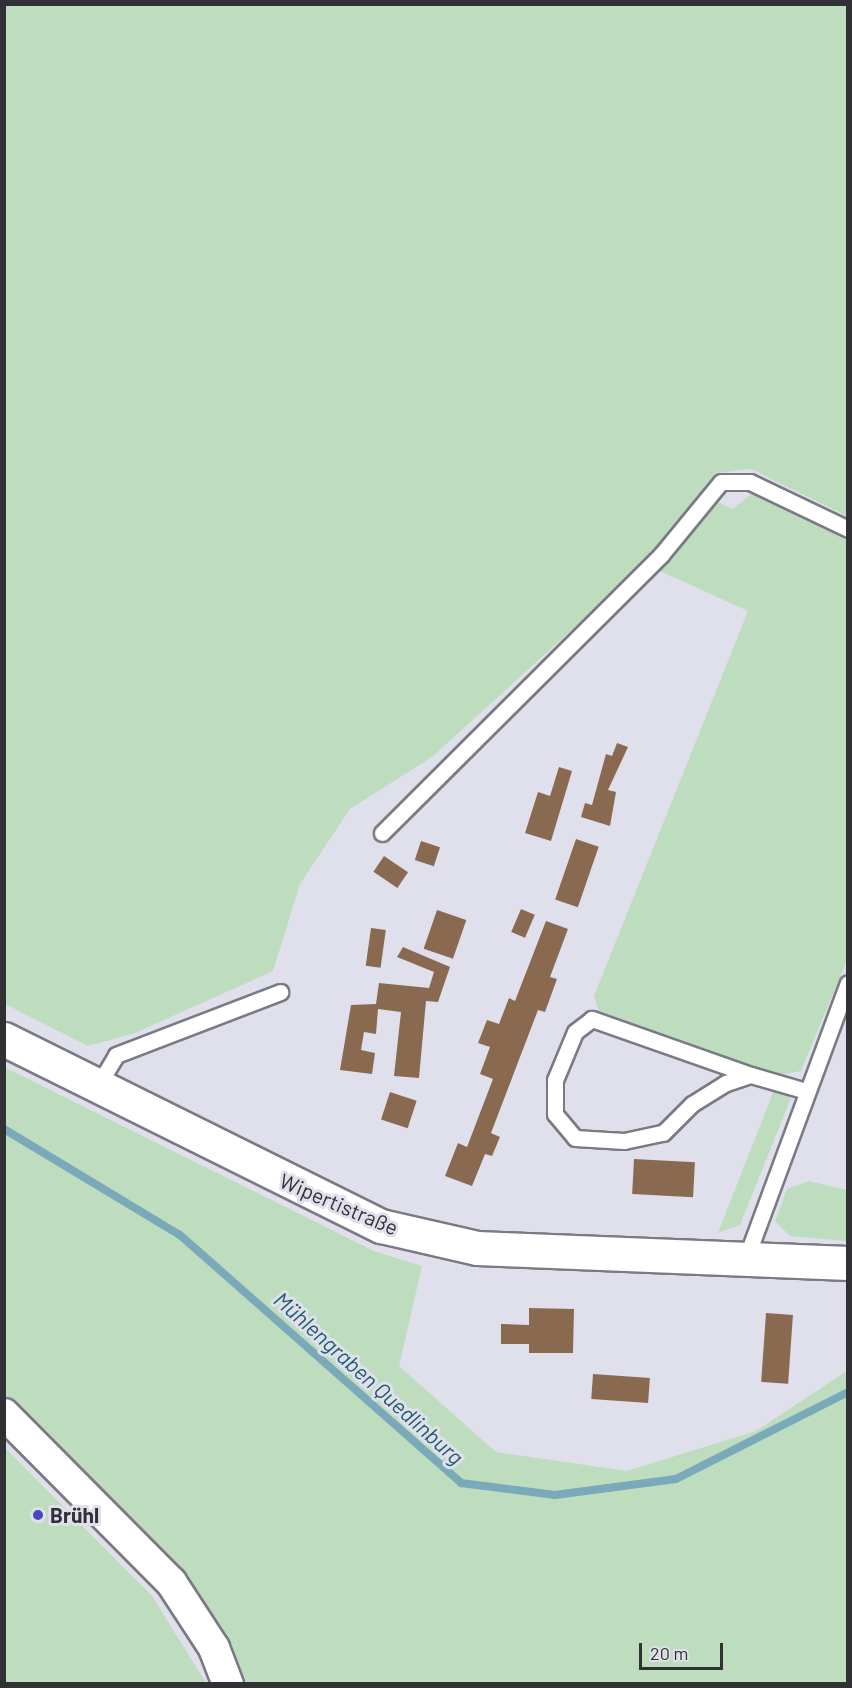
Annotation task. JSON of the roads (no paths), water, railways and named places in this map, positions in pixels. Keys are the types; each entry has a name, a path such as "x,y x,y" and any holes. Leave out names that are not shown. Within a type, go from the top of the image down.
{"street":[{"name":"Wipertistraße","path":"4,1039 97,1088 381,1226 477,1248 745,1261 848,1263"},
{"path":"4,1414 171,1582 214,1648 228,1683"}],"lane":[{"path":"382,833 661,555 721,482 750,482 848,529"},
{"path":"745,1261 806,1091 848,983"},
{"path":"97,1088 116,1055 280,992"},
{"path":"751,1076 726,1083 692,1104 663,1133 624,1141 574,1138 555,1114 555,1080 575,1032 592,1019 751,1076 806,1091"}],"waterway":[{"name":"Mühlengraben Quedlinburg","path":"4,1129 180,1235 461,1483 555,1495 676,1479 848,1392"}],"place":[{"name":"Brühl","path":"38,1515"}]}
